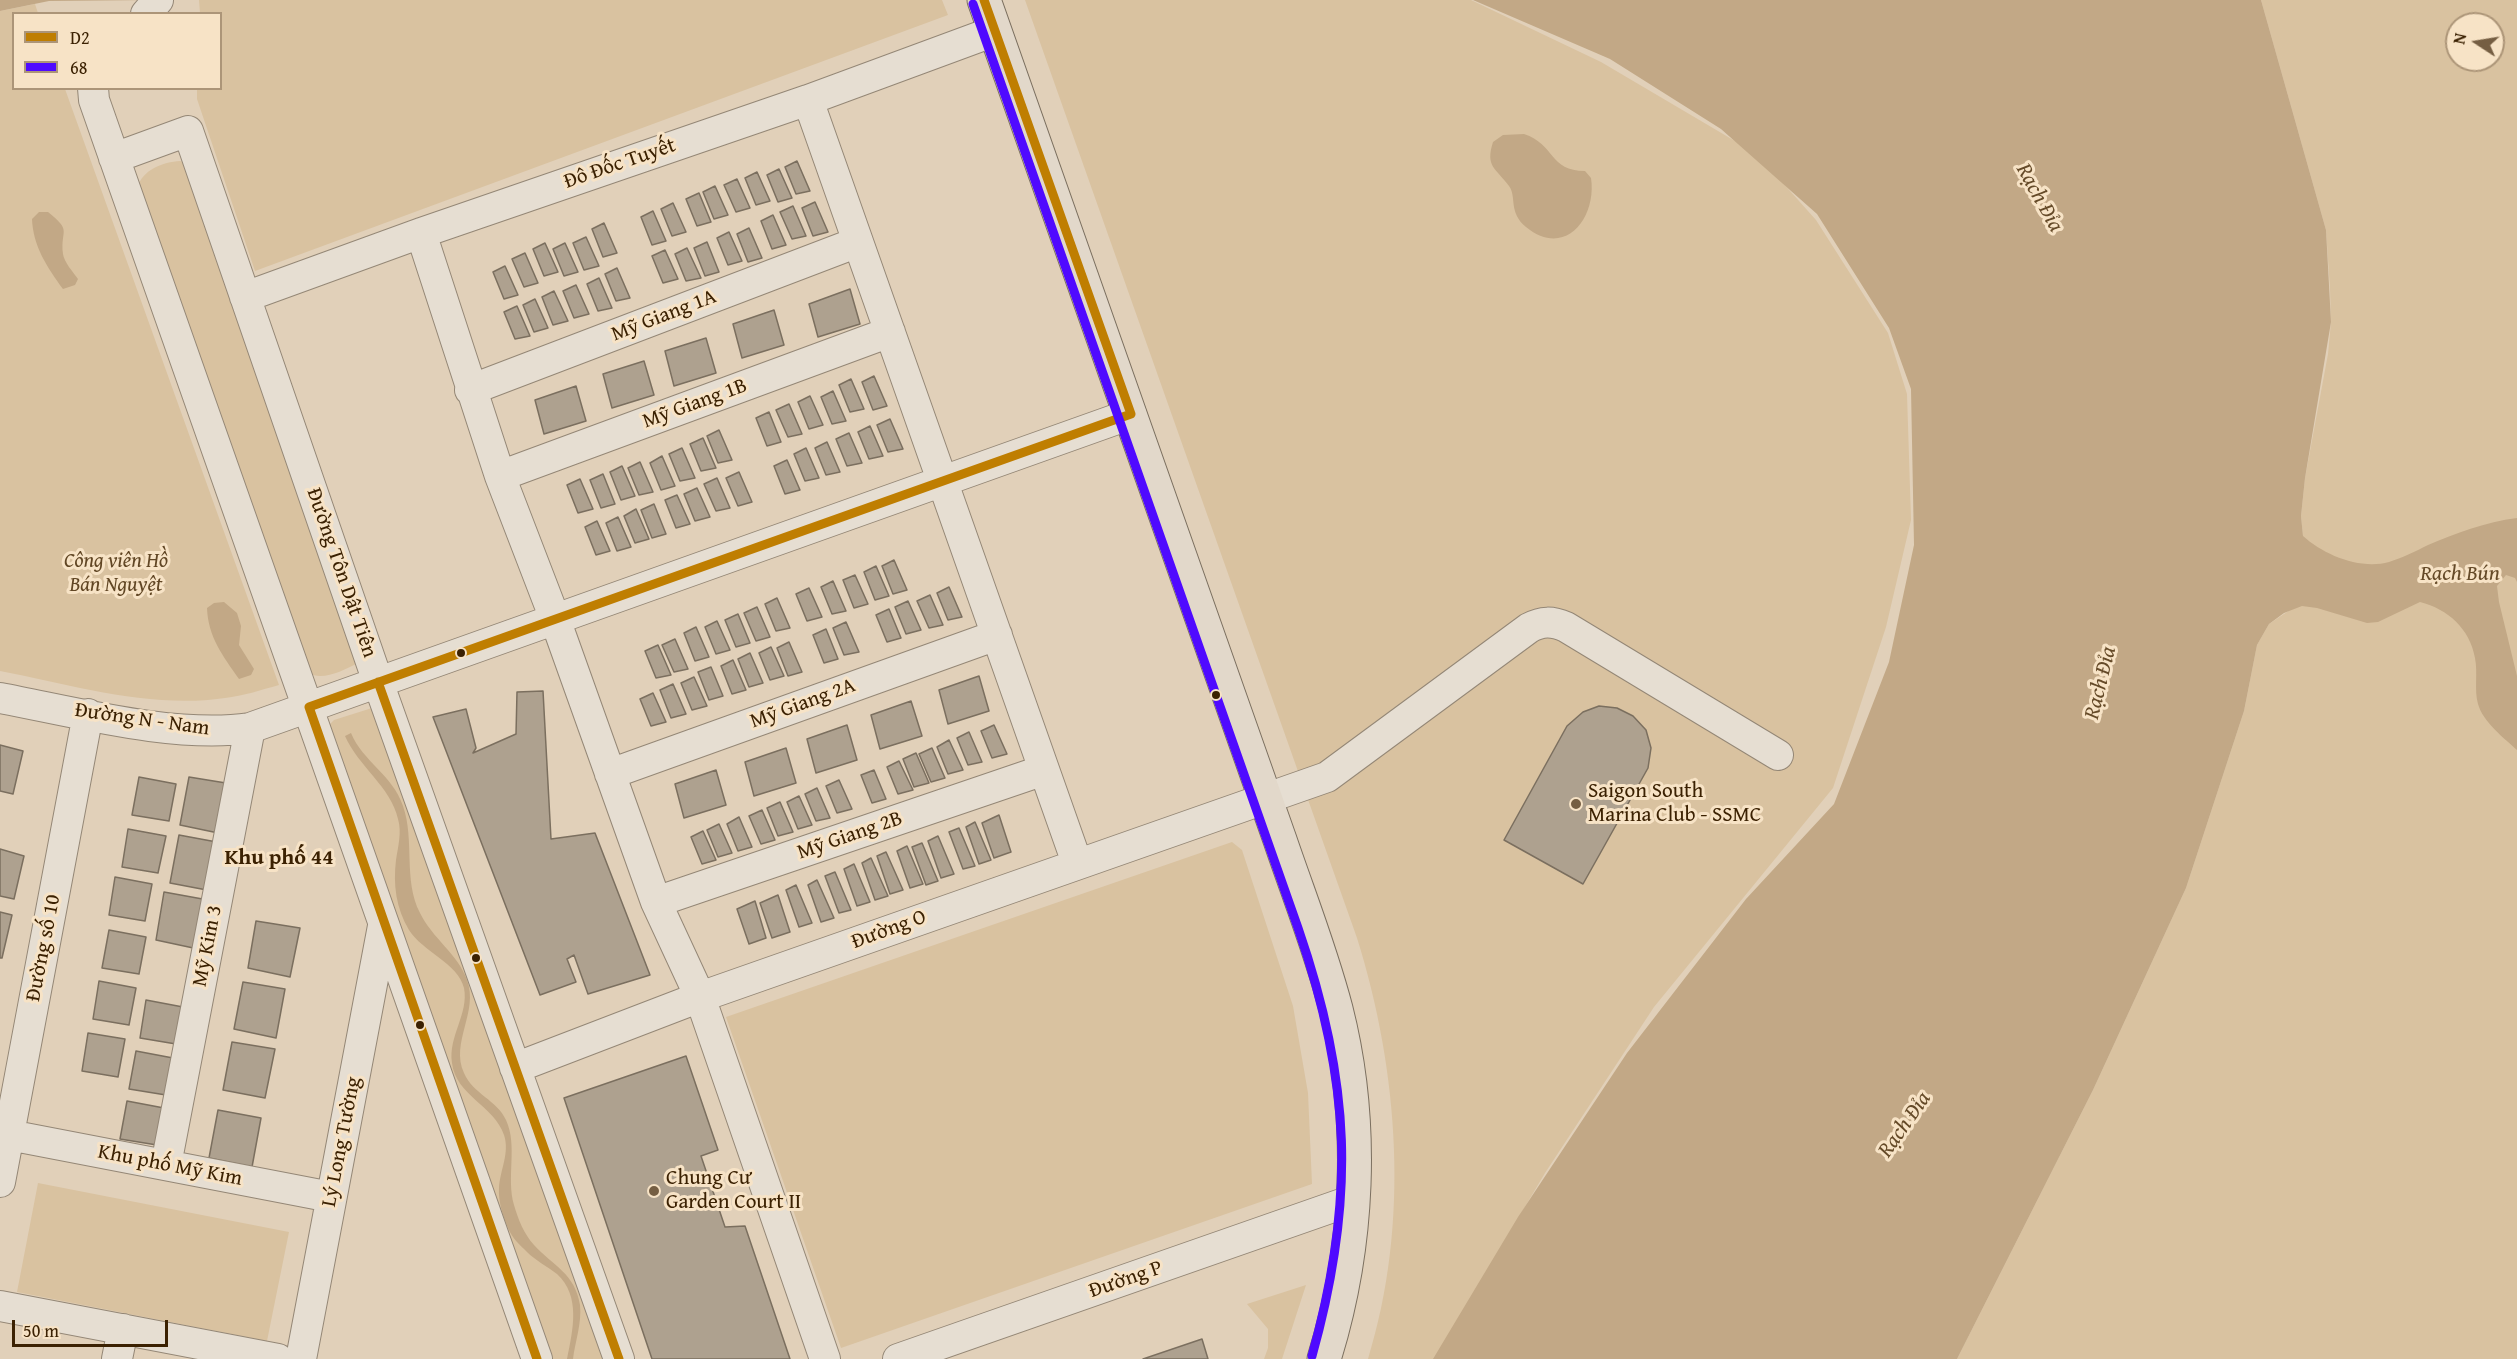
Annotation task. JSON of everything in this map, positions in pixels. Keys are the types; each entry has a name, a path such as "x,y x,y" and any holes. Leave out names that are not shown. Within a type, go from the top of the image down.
{"main road":[{"path":"984,0 1321,958 1337,1012 1350,1096 1354,1154 1353,1200 1344,1277 1332,1334 1324,1359"}],"street":[{"path":"148,12 158,0"},
{"name":"Đô Đốc Tuyết","path":"245,297 421,233 808,100 996,31"},
{"path":"93,90 94,100 114,158 537,1359"},
{"path":"808,100 1077,863"},
{"name":"Đường Tôn Dật Tiên","path":"114,158 188,131 378,682 619,1359"},
{"path":"421,233 470,390 500,476 555,620 656,902 700,997 825,1359"},
{"name":"Mỹ Giang 1A","path":"470,390 858,242"},
{"name":"Mỹ Giang 1B","path":"500,476 890,332"},
{"name":"Đường N - Nam","path":"0,698 194,730 250,728 1131,414"},
{"name":"Đường O","path":"515,1068 700,997 1077,863 1328,777 1529,628 1546,622 1566,627 1778,754"},
{"name":"Mỹ Giang 2A","path":"610,774 997,635"},
{"name":"Đường số 10","path":"0,1182 88,714"},
{"name":"Mỹ Kim 3","path":"166,1165 250,728"},
{"name":"Mỹ Giang 2B","path":"656,902 1044,770"},
{"name":"Lý Long Tường","path":"301,1359 383,924"},
{"name":"Khu phố Mỹ Kim","path":"9,1135 332,1197"},
{"name":"Đường P","path":"898,1359 1353,1200"},
{"path":"0,1305 278,1359"},
{"path":"117,1359 123,1329"}],"green space":[{"path":"199,0 942,0 948,15 255,271 197,99 197,90 222,90 222,12 200,12"},
{"path":"1025,0 1471,0 1601,62 1757,154 1816,220 1888,333 1907,394 1911,520 1886,627 1833,788 1654,1007 1545,1173 1435,1359 1368,1359 1381,1308 1390,1255 1394,1202 1394,1148 1390,1094 1371,989 1357,938"},
{"path":"2261,0 2517,0 2517,1359 1957,1359 2093,1090 2186,888 2244,711 2257,645 2269,624 2290,610 2303,536 2301,516 2305,478 2328,354 2331,322 2326,230"},
{"name":"Công viên Hồ Bán Nguyệt","path":"35,4 38,12 12,12 12,90 65,90 279,685 232,697 197,701 168,700 83,689 0,671 0,11"},
{"path":"180,161 187,163 356,664 326,676 308,673 138,187 144,176 154,168"},
{"path":"372,708 609,1359 547,1359 329,725 334,720"},
{"path":"1232,842 1242,850 1293,1006 1308,1093 1312,1184 841,1348 726,1017"},
{"path":"38,1183 289,1232 267,1341 17,1292"},
{"path":"1306,1285 1282,1359 1264,1359 1268,1348 1268,1329 1247,1304"}],"water":[{"path":"0,0 154,0 49,1 0,11"},
{"path":"1473,0 2261,0 2326,230 2331,322 2305,478 2301,516 2303,536 2332,555 2355,562 2378,564 2389,562 2471,528 2517,518 2517,582 2515,578 2506,575 2497,586 2517,676 2517,750 2484,717 2478,704 2476,664 2468,638 2456,622 2440,610 2420,602 2378,622 2367,623 2317,608 2302,606 2284,613 2269,624 2257,645 2244,711 2186,888 2093,1090 1957,1359 1433,1359 1518,1217 1627,1053 1746,899 1834,804 1889,662 1914,545 1911,389 1889,328 1817,214 1721,129 1610,59"},
{"path":"1524,134 1542,144 1565,167 1585,171 1591,178 1592,193 1589,207 1583,220 1565,236 1553,238 1540,236 1526,227 1517,216 1509,186 1493,167 1490,157 1493,142 1503,135"},
{"path":"39,212 48,212 63,227 63,254 78,279 75,285 63,289 42,256 35,238 32,219"},
{"path":"224,602 237,613 241,626 239,645 254,669 251,675 239,679 217,646 208,618 207,608 214,603"},
{"path":"351,733 356,743 385,776 398,795 406,819 410,874 415,900 425,922 458,962 467,980 470,1004 460,1050 464,1073 473,1086 497,1107 506,1120 512,1151 512,1194 527,1236 568,1277 577,1294 580,1319 573,1359 567,1359 573,1325 570,1292 557,1274 530,1255 510,1232 504,1219 499,1193 506,1148 504,1135 492,1116 460,1084 455,1074 452,1053 464,1007 464,988 455,971 415,938 405,922 398,905 395,887 400,834 398,819 389,797 351,747 345,736"}],"building":[{"path":"797,161 810,191 796,194 785,167"},
{"path":"779,169 792,198 778,202 767,175"},
{"path":"757,172 770,201 756,205 745,178"},
{"path":"737,179 750,208 736,212 724,185"},
{"path":"715,186 728,215 714,219 703,192"},
{"path":"699,193 711,222 697,226 686,199"},
{"path":"815,202 828,232 813,236 802,208"},
{"path":"673,203 686,232 672,236 661,209"},
{"path":"793,206 806,236 792,239 780,212"},
{"path":"653,211 666,241 652,245 641,217"},
{"path":"773,215 786,245 772,249 761,221"},
{"path":"604,223 617,253 603,257 592,229"},
{"path":"749,228 762,258 748,262 737,234"},
{"path":"729,232 742,261 728,265 717,238"},
{"path":"586,237 599,266 584,270 573,243"},
{"path":"707,242 719,272 705,276 694,248"},
{"path":"545,243 558,272 544,276 533,249"},
{"path":"565,243 578,272 564,276 553,249"},
{"path":"687,248 701,278 686,281 675,254"},
{"path":"665,250 678,279 663,283 652,256"},
{"path":"525,253 538,283 524,287 512,259"},
{"path":"505,266 518,295 504,299 493,272"},
{"path":"617,268 630,298 616,301 605,274"},
{"path":"599,278 612,308 598,311 587,284"},
{"path":"576,285 589,314 574,318 563,291"},
{"path":"850,289 860,324 818,337 809,304"},
{"path":"554,291 568,321 553,325 542,297"},
{"path":"535,299 548,328 534,332 523,305"},
{"path":"517,306 530,336 515,339 504,312"},
{"path":"774,310 784,345 742,358 733,324"},
{"path":"706,338 716,373 674,386 665,351"},
{"path":"644,361 654,395 612,408 603,374"},
{"path":"874,376 887,406 873,410 862,382"},
{"path":"851,379 864,409 850,412 839,385"},
{"path":"576,386 586,421 544,434 535,400"},
{"path":"833,391 846,421 832,424 821,397"},
{"path":"810,396 823,425 809,429 798,402"},
{"path":"789,404 802,434 788,437 776,410"},
{"path":"769,412 781,442 767,446 756,418"},
{"path":"890,419 903,449 888,452 877,425"},
{"path":"870,426 883,456 869,459 858,432"},
{"path":"719,430 732,460 718,463 707,436"},
{"path":"849,433 862,463 847,466 836,439"},
{"path":"703,438 716,468 701,471 690,444"},
{"path":"827,442 840,472 826,475 815,448"},
{"path":"682,448 695,478 680,481 669,454"},
{"path":"806,448 819,478 805,481 794,454"},
{"path":"662,456 675,486 661,490 650,463"},
{"path":"787,460 800,490 785,494 774,466"},
{"path":"640,462 653,492 639,495 628,468"},
{"path":"622,466 635,496 621,500 610,472"},
{"path":"739,472 752,502 738,506 726,478"},
{"path":"603,474 615,504 601,508 590,480"},
{"path":"717,478 730,508 716,511 704,484"},
{"path":"580,479 593,509 578,513 567,485"},
{"path":"697,488 710,517 695,521 684,494"},
{"path":"677,495 690,524 676,528 665,500"},
{"path":"654,504 666,534 652,538 641,510"},
{"path":"636,509 649,539 635,543 624,516"},
{"path":"618,517 631,547 617,551 606,523"},
{"path":"597,521 610,551 596,555 585,527"},
{"path":"894,560 907,590 893,594 882,566"},
{"path":"876,566 889,596 875,600 864,572"},
{"path":"855,575 868,604 854,608 843,580"},
{"path":"833,581 846,611 832,614 821,587"},
{"path":"949,587 962,617 948,620 937,593"},
{"path":"809,588 822,617 807,621 796,594"},
{"path":"930,595 943,625 929,628 917,601"},
{"path":"777,598 790,628 776,631 765,604"},
{"path":"908,601 921,630 906,634 895,607"},
{"path":"757,607 770,637 756,641 744,613"},
{"path":"889,609 901,638 887,642 876,615"},
{"path":"738,614 750,643 736,647 725,620"},
{"path":"717,621 730,650 716,654 705,627"},
{"path":"846,622 859,652 844,655 833,628"},
{"path":"696,627 709,657 695,661 684,633"},
{"path":"826,629 838,659 824,663 813,635"},
{"path":"675,639 688,669 674,672 662,645"},
{"path":"789,642 802,672 788,676 777,648"},
{"path":"658,645 671,675 656,678 645,651"},
{"path":"771,647 784,676 770,680 759,653"},
{"path":"750,653 763,683 749,687 738,659"},
{"path":"733,660 746,690 732,694 721,666"},
{"path":"711,667 723,696 709,700 698,672"},
{"path":"979,676 989,711 948,724 939,690"},
{"path":"694,677 707,706 692,710 681,683"},
{"path":"673,684 686,714 671,718 660,690"},
{"path":"543,691 551,839 595,833 650,975 588,994 574,955 567,959 576,982 540,995 433,717 466,709 476,748 473,753 516,734 517,692"},
{"path":"653,693 666,722 651,726 640,699"},
{"path":"911,701 922,736 880,749 871,715"},
{"name":"Saigon South Marina Club - SSMC","path":"1599,706 1617,708 1633,716 1646,730 1651,748 1648,768 1583,884 1504,840 1567,726 1583,712"},
{"path":"847,725 857,760 816,773 807,739"},
{"path":"994,725 1007,754 992,758 981,731"},
{"path":"969,732 982,762 968,765 957,738"},
{"path":"949,740 963,770 948,774 937,747"},
{"path":"0,745 23,751 13,794 0,791"},
{"path":"786,748 796,783 754,796 745,762"},
{"path":"932,748 945,778 931,782 919,754"},
{"path":"916,753 929,783 914,787 903,759"},
{"path":"899,761 913,790 898,794 887,767"},
{"path":"716,770 726,805 684,818 675,784"},
{"path":"874,770 886,799 872,803 861,775"},
{"path":"139,777 176,784 169,821 132,815"},
{"path":"189,777 232,784 223,834 180,825"},
{"path":"839,780 852,809 837,813 826,786"},
{"path":"817,788 830,818 816,821 805,794"},
{"path":"799,796 812,825 798,829 787,802"},
{"path":"780,802 793,832 778,836 767,808"},
{"path":"762,810 775,840 761,844 749,816"},
{"path":"999,815 1011,852 994,858 982,823"},
{"path":"739,817 752,847 738,851 727,824"},
{"path":"975,822 991,860 979,864 966,827"},
{"path":"719,824 732,853 718,857 707,830"},
{"path":"959,828 975,866 963,869 949,832"},
{"path":"128,829 166,836 158,873 122,867"},
{"path":"703,831 716,860 702,864 691,837"},
{"path":"179,835 222,843 212,891 170,883"},
{"path":"938,836 954,874 941,878 928,841"},
{"path":"922,843 938,881 926,885 912,847"},
{"path":"907,846 923,884 910,888 897,851"},
{"path":"0,849 24,856 14,899 0,896"},
{"path":"886,852 903,890 890,894 877,856"},
{"path":"871,858 888,896 875,900 862,863"},
{"path":"854,864 870,902 857,906 844,869"},
{"path":"835,872 851,910 839,913 825,876"},
{"path":"115,877 152,884 145,921 109,915"},
{"path":"817,880 834,918 821,922 808,885"},
{"path":"796,885 812,923 799,927 786,890"},
{"path":"164,892 208,900 198,949 156,940"},
{"path":"778,895 790,932 772,938 760,903"},
{"path":"755,901 766,938 749,944 737,909"},
{"path":"0,912 12,915 2,958 0,958"},
{"path":"256,921 300,928 290,977 248,968"},
{"path":"109,930 146,937 139,974 102,968"},
{"path":"99,981 136,988 129,1025 93,1019"},
{"path":"243,982 285,989 276,1038 234,1029"},
{"path":"146,1000 183,1007 176,1044 140,1038"},
{"path":"88,1033 125,1039 118,1077 82,1071"},
{"path":"232,1042 275,1049 265,1098 223,1090"},
{"path":"136,1051 173,1058 166,1095 129,1089"},
{"name":"Chung Cư Garden Court II","path":"686,1056 718,1150 701,1156 725,1227 745,1226 790,1359 652,1359 564,1098"},
{"path":"127,1101 164,1108 157,1145 120,1139"},
{"path":"218,1110 261,1118 252,1167 209,1158"},
{"path":"1202,1339 1208,1359 1143,1359"}],"transit line":[{"name":"D2","path":"984,0 1131,414"},
{"name":"68","path":"973,4 1316,984 1329,1037 1337,1089 1341,1140 1341,1192 1336,1244 1312,1356"},
{"name":"D2","path":"537,1359 309,707 1131,414"},
{"name":"D2","path":"378,682 619,1359"}],"place":[{"name":"Saigon South Marina Club - SSMC","path":"1576,804"},
{"name":"Chung Cư Garden Court II","path":"654,1191"}],"district":[{"name":"Khu phố 44","path":"279,858"}],"water label":[{"name":"Rạch Đỉa","path":"2039,198"},
{"name":"Rạch Bún","path":"2460,574"},
{"name":"Rạch Đỉa","path":"2101,683"},
{"name":"Rạch Đỉa","path":"1905,1125"}]}
